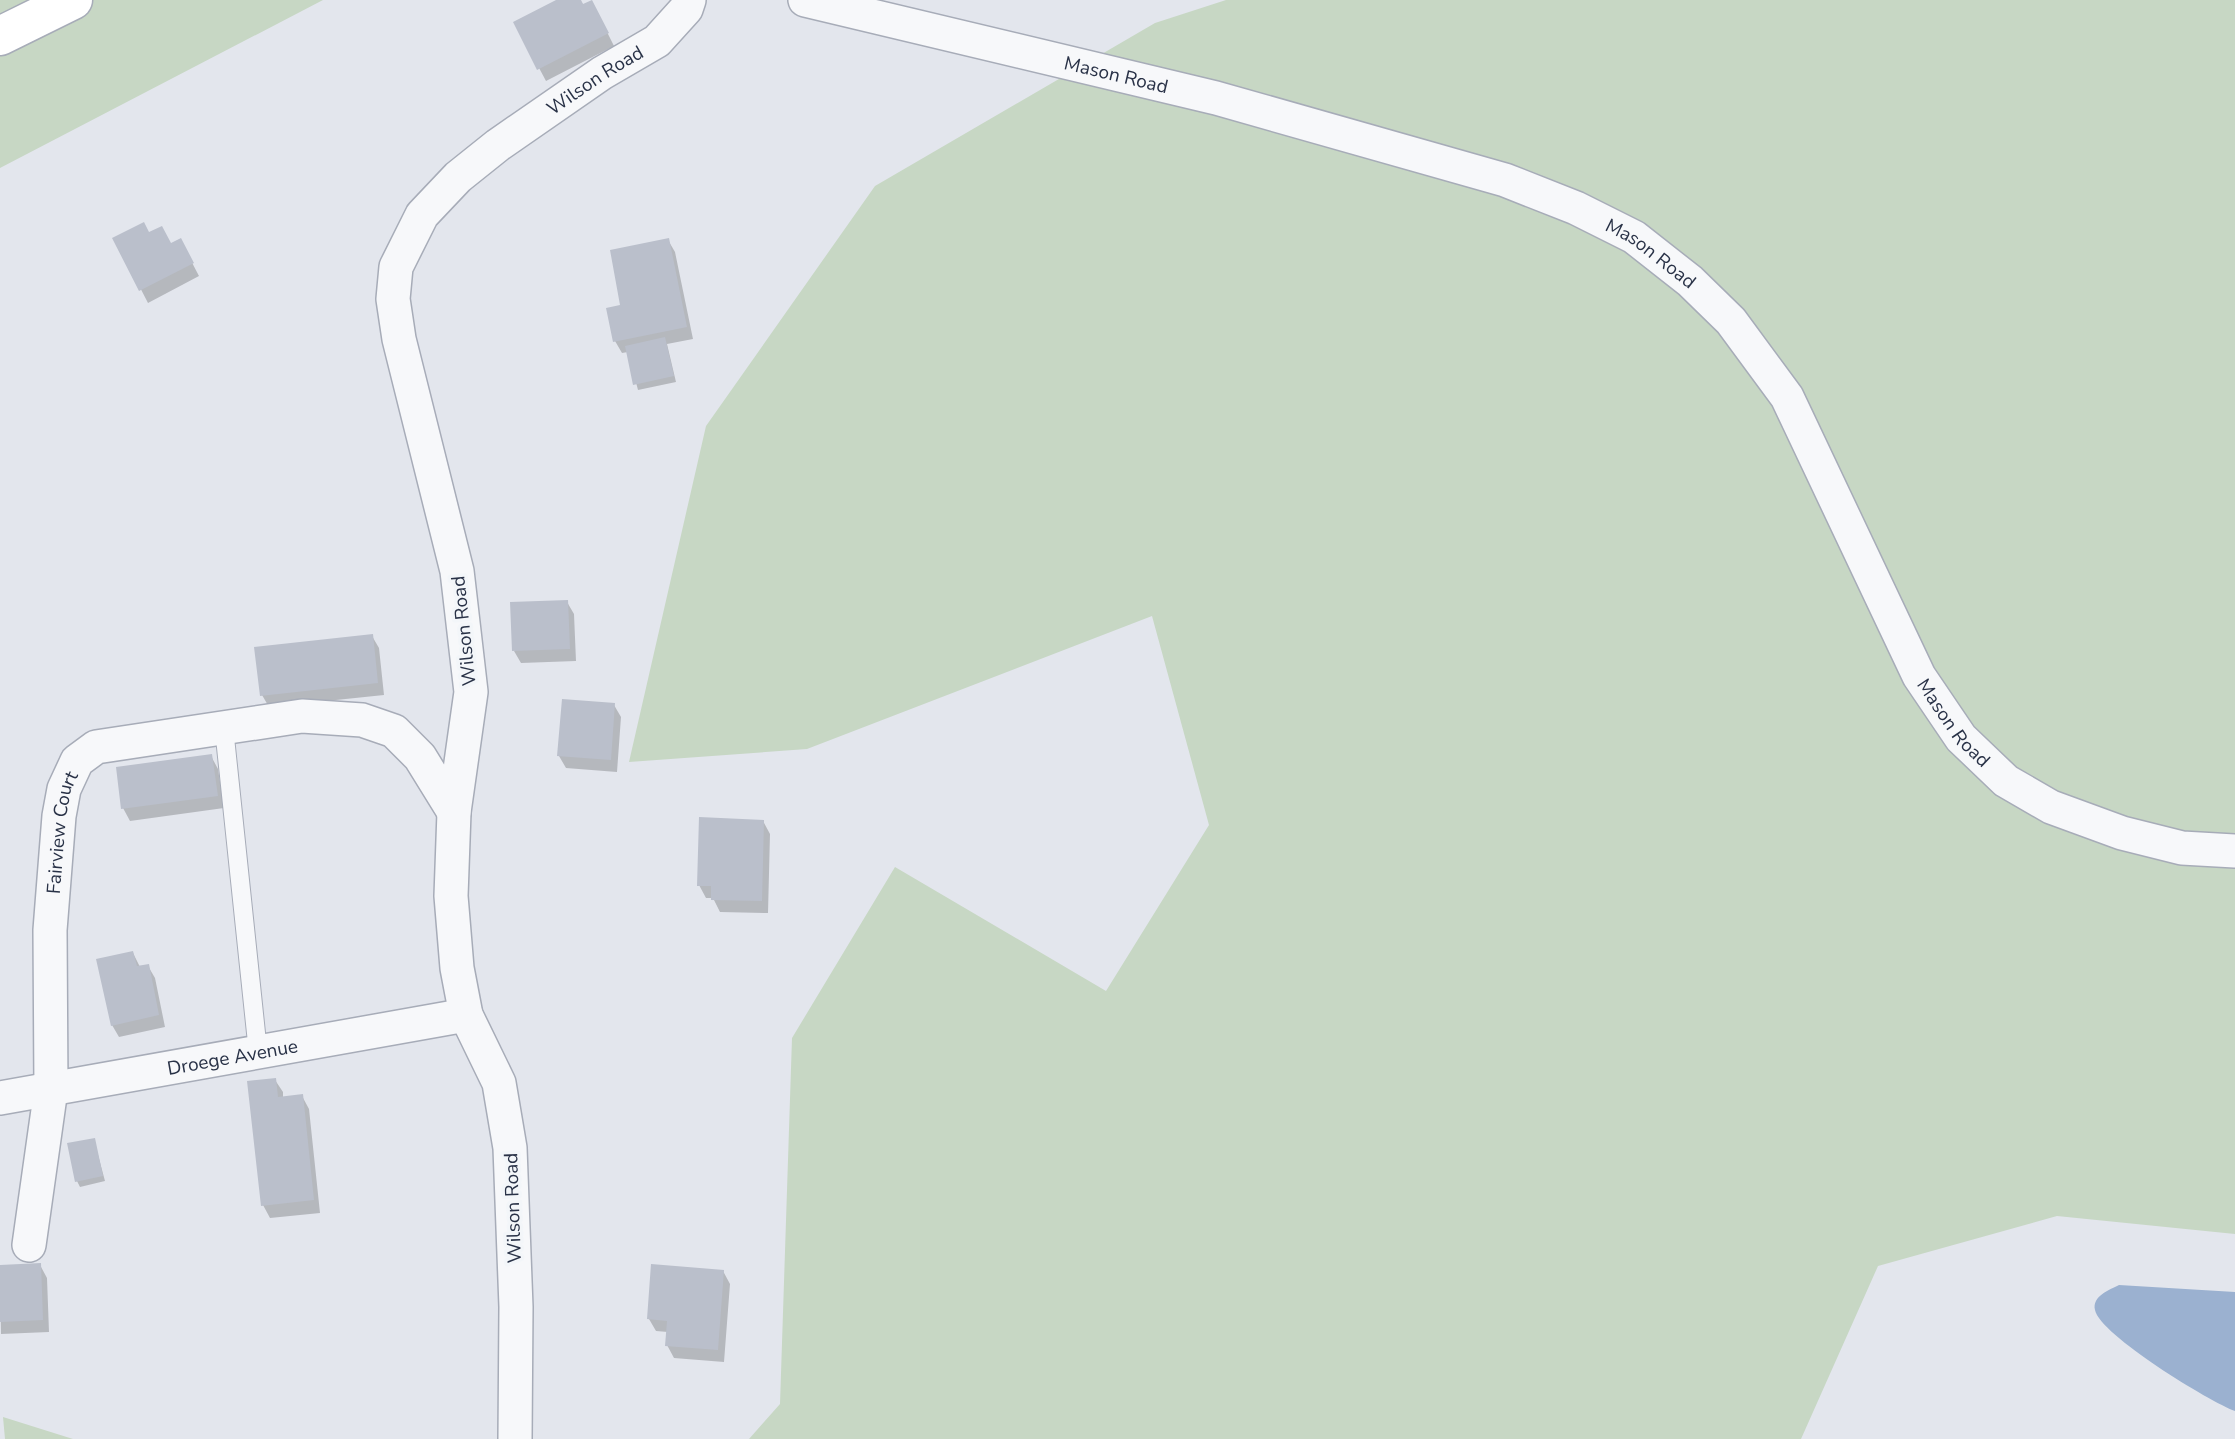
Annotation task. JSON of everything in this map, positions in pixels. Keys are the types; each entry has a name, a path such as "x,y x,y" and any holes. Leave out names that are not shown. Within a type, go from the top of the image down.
{"main road":[{"path":"0,36 73,0"}],"street":[{"name":"Wilson Road","path":"515,1439 516,1307 510,1148 499,1083 466,1015 457,968 451,896 454,812 471,692 457,571 399,339 393,299 396,267 422,215 458,177 508,138 603,73 657,41 686,9 689,0"},
{"name":"Mason Road","path":"805,0 1216,97 1505,180 1576,208 1634,237 1690,281 1731,321 1787,397 1919,676 1961,738 2006,781 2052,807 2122,833 2182,848 2235,851"},
{"name":"Fairview Court","path":"29,1245 51,1089 50,930 59,816 64,789 78,761 96,747 302,716 362,720 394,732 420,757 454,812"},
{"name":"Droege Avenue","path":"0,1098 466,1015"}],"lane":[{"path":"224,728 258,1052"}],"green space":[{"path":"0,0 323,0 0,168"},
{"path":"1226,0 2235,0 2235,1234 2057,1216 1878,1266 1801,1439 749,1439 780,1404 792,1038 895,867 1106,991 1209,825 1152,616 807,749 629,762 706,426 875,186 1155,23"},
{"path":"3,1417 73,1439 5,1439"}],"water":[{"path":"2119,1285 2235,1292 2235,1411 2203,1395 2135,1351 2101,1321 2095,1310 2096,1301 2102,1294"}],"building":[{"path":"556,0 581,0 583,4 592,0 609,33 537,70 513,22"},
{"path":"144,222 149,232 162,226 171,243 181,238 194,263 139,291 112,238"},
{"path":"669,238 687,327 613,342 606,308 620,305 610,250"},
{"path":"665,337 674,376 633,385 625,346"},
{"path":"568,600 570,649 512,651 510,602"},
{"path":"373,634 378,683 260,696 254,647"},
{"path":"562,699 615,703 611,760 557,756"},
{"path":"212,754 218,796 121,809 116,767"},
{"path":"699,817 764,820 762,901 711,900 711,886 697,886"},
{"path":"133,951 137,966 149,964 159,1015 111,1026 96,959"},
{"path":"276,1078 278,1097 303,1094 314,1200 261,1206 247,1081"},
{"path":"95,1138 103,1176 75,1182 67,1143"},
{"path":"41,1263 43,1320 0,1322 0,1265"},
{"path":"651,1264 724,1270 718,1350 665,1346 667,1321 647,1319"}]}
